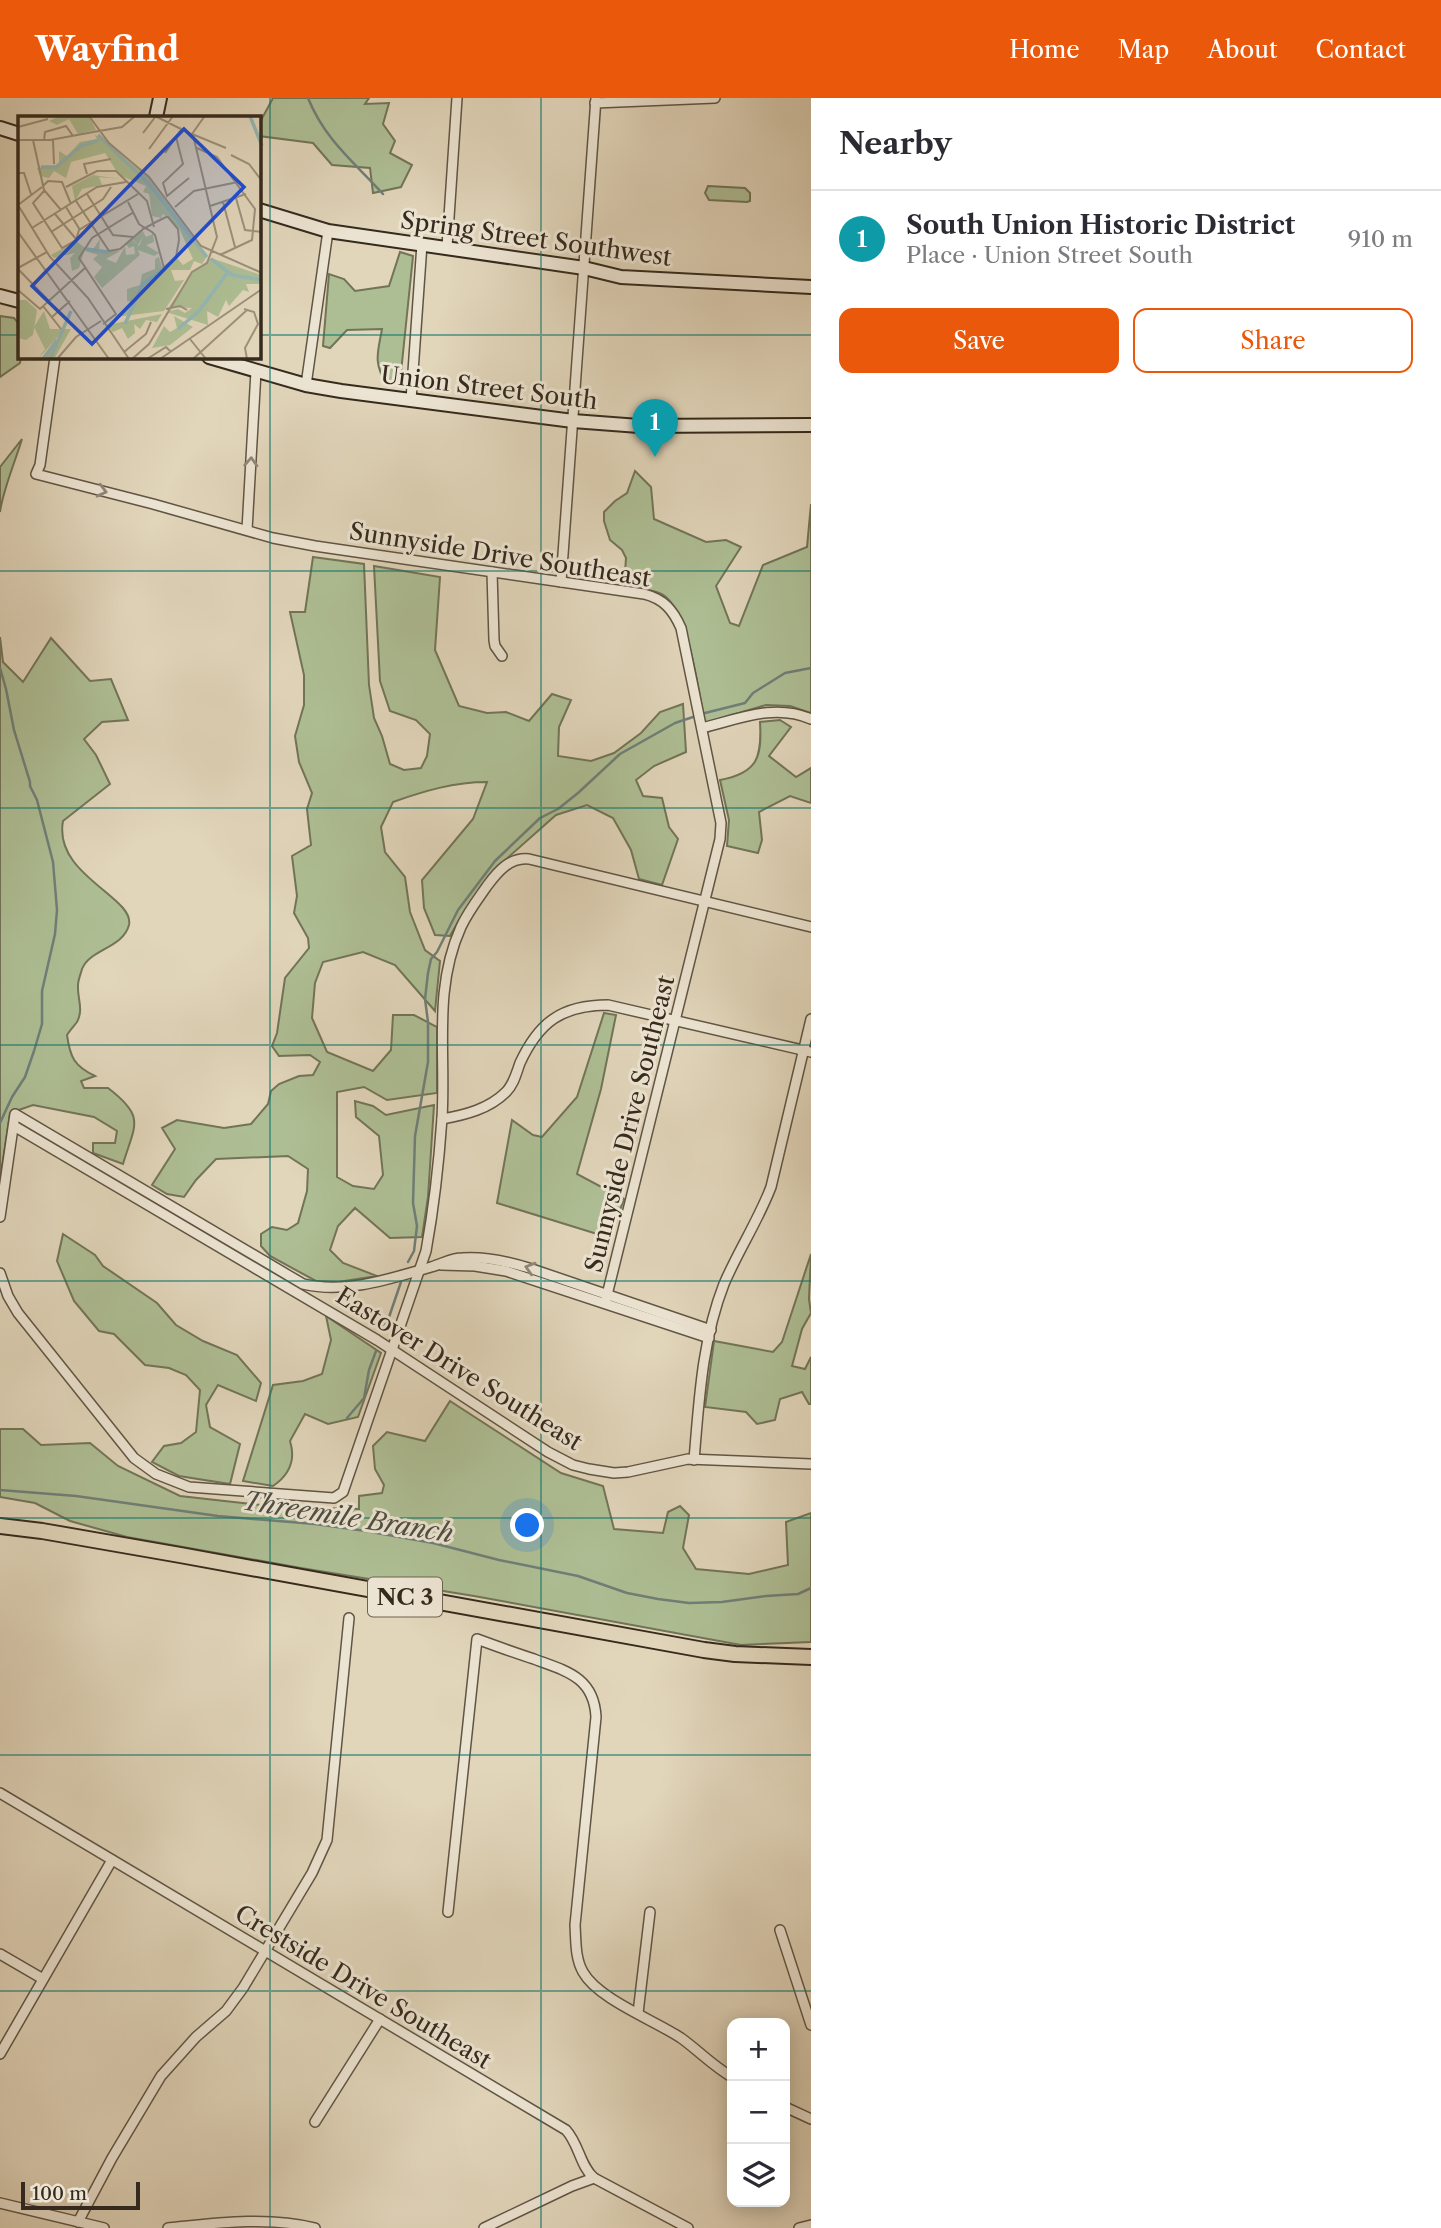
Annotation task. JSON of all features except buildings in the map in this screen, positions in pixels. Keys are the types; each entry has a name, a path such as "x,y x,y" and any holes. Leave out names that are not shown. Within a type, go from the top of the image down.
{"main road":[{"path":"156,116 160,98"},
{"path":"0,128 18,134"},
{"name":"Spring Street Southwest","path":"261,210 328,231 584,268 621,277 811,287"},
{"path":"0,296 18,301"},
{"name":"Union Street South","path":"216,359 306,385 573,421 667,427 811,425"},
{"name":"NC 3","path":"0,1526 180,1555 705,1650 760,1656 811,1657"}],"street":[{"path":"447,247 457,98"},
{"path":"561,582 596,100 715,98"},
{"path":"306,385 328,231"},
{"path":"411,400 422,244"},
{"name":"Sunnyside Drive Southeast","path":"55,359 40,465 36,474 315,546 644,594 659,599 668,606 681,628 721,823 717,858 606,1299"},
{"path":"247,530 256,371"},
{"path":"492,572 494,640 502,656"},
{"path":"702,729 772,710 799,713 811,719"},
{"path":"0,1273 8,1296 18,1313 134,1458 156,1474 189,1486 334,1498 340,1496 419,1270 431,1224 442,1119 442,1005 448,967 467,915 490,882 505,866 517,859 529,859 811,927"},
{"path":"442,1119 481,1109 502,1096 512,1084 532,1041 546,1024 581,1006 608,1005 807,1051"},
{"path":"694,1460 704,1357 710,1334 723,1287 761,1214 771,1187 807,1051 811,1019"},
{"path":"0,1217 15,1114 303,1284 341,1289 439,1265 493,1268 606,1299 710,1334"},
{"name":"Eastover Drive Southeast","path":"14,1126 391,1349 548,1452 573,1465 614,1473 694,1460 811,1464"},
{"path":"78,2222 161,2076 196,2037 226,2011 243,1988 312,1873 327,1840 349,1618"},
{"path":"448,1912 477,1639 567,1671 582,1681 592,1695 596,1717 575,1925 579,1963 591,1983 599,1990 681,2039 727,2074"},
{"name":"Crestside Drive Southeast","path":"0,1793 566,2130 575,2141 589,2174 594,2178"},
{"path":"0,2054 112,1860"},
{"path":"638,2013 650,1912"},
{"path":"780,1930 811,2025"},
{"path":"0,1954 43,1979"},
{"path":"315,2122 380,2020"},
{"path":"790,2109 811,2119"},
{"path":"484,2228 594,2178 688,2228"},
{"path":"0,2203 104,2228"},
{"path":"168,2228 260,2222 290,2223 316,2228"},
{"path":"799,2228 811,2225"}],"green space":[{"path":"273,98 369,98 365,104 389,103 383,124 395,141 390,153 412,165 401,187 373,193 370,168 332,165 313,143 261,136 261,120"},
{"path":"708,186 745,188 750,193 750,201 709,200 705,193"},
{"path":"400,252 413,256 400,382 386,383 378,363 382,329 347,330 330,348 323,346 329,274 344,279 355,291 389,286"},
{"path":"0,316 14,318 18,323 18,359 21,359 20,363 0,377"},
{"path":"22,439 6,485 0,512 0,467"},
{"path":"635,471 651,487 654,519 706,542 726,540 741,547 716,586 730,623 739,626 763,565 807,547 811,504 811,713 790,706 766,705 705,723 692,656 674,607 666,597 657,592 624,587 626,558 622,550 610,540 604,521 604,512 627,493"},
{"path":"313,557 364,564 369,685 374,718 390,764 404,770 421,768 427,756 430,734 416,720 390,711 380,681 374,566 440,577 435,650 459,706 487,713 506,712 529,721 552,694 571,700 559,727 558,756 591,761 614,753 641,733 660,712 683,704 686,752 654,766 636,780 643,796 662,798 669,827 678,839 662,885 639,879 631,850 613,818 587,805 556,815 495,869 450,936 435,935 424,908 422,880 473,819 487,782 439,788 393,802 381,827 385,852 405,877 410,912 425,950 440,961 435,1011 395,965 363,952 323,962 315,983 312,1018 327,1052 373,1071 391,1050 393,1015 414,1015 437,1027 437,1093 387,1100 364,1087 337,1092 337,1177 353,1186 374,1189 383,1175 379,1136 356,1117 355,1101 373,1106 386,1115 434,1105 428,1197 422,1237 390,1238 355,1208 338,1226 330,1250 343,1263 377,1276 338,1282 316,1281 270,1256 261,1246 261,1234 272,1227 287,1230 298,1223 307,1191 308,1169 288,1156 216,1159 184,1197 167,1194 152,1185 175,1149 162,1128 177,1120 224,1128 251,1124 268,1104 271,1091 279,1084 299,1076 313,1075 320,1062 310,1055 279,1056 272,1046 277,1033 285,978 309,948 308,938 294,913 297,896 292,856 311,845 307,809 312,793 299,762 295,736 304,705 304,675 290,612 305,612"},
{"path":"0,637 3,662 23,682 51,638 90,681 111,679 128,720 102,722 84,739 96,755 110,784 63,821 63,840 70,856 81,870 120,905 127,915 129,925 126,933 92,957 82,969 78,985 79,1017 67,1035 74,1060 95,1076 81,1081 84,1088 108,1088 120,1098 133,1114 134,1130 123,1164 93,1153 93,1143 115,1143 117,1131 94,1117 33,1105 10,1113 0,1180"},
{"path":"780,720 791,727 769,756 796,777 811,768 811,803 790,796 759,812 762,840 758,853 727,846 729,820 720,780 743,773 755,762 760,745 760,722"},
{"path":"604,1013 616,1015 601,1089 577,1174 624,1199 610,1238 497,1203 512,1120 533,1135 542,1137 577,1097"},
{"path":"63,1234 95,1255 103,1266 157,1303 176,1325 203,1341 237,1355 261,1383 256,1401 218,1385 206,1405 210,1427 240,1444 230,1484 179,1476 152,1462 164,1446 181,1443 196,1432 200,1390 186,1375 169,1368 145,1365 114,1334 99,1331 74,1301 57,1261"},
{"path":"811,1254 811,1313 802,1329 792,1366 805,1369 811,1357 811,1404 802,1392 780,1399 775,1420 757,1424 746,1412 705,1407 714,1341 773,1352 782,1342"},
{"path":"326,1316 381,1353 358,1417 328,1424 305,1414 290,1441 291,1461 283,1477 273,1486 243,1481 273,1385 303,1381 322,1374 331,1340"},
{"path":"450,1401 561,1473 603,1486 614,1529 663,1533 668,1512 680,1506 689,1515 683,1548 696,1569 749,1574 788,1565 786,1522 811,1513 811,1642 741,1645 127,1537 70,1521 35,1503 0,1497 0,1429 23,1429 41,1445 90,1443 118,1466 180,1496 278,1507 359,1509 359,1496 382,1493 384,1485 375,1469 373,1446 387,1432 425,1441"}],"waterway":[{"path":"308,98 332,138 383,194"},
{"path":"0,668 14,730 30,786 37,800 53,862 57,910 55,934 42,991 42,1024 25,1077 0,1123"},
{"path":"705,713 745,703 753,693 785,673 811,668"},
{"path":"408,1262 414,1251 417,1226 413,1203 415,1136 428,1062 425,999 431,959 458,910 495,861 540,818 558,809 620,754 675,723 693,717"},
{"path":"382,1330 401,1282"},
{"path":"347,1418 364,1398 376,1351"},
{"name":"Threemile Branch","path":"0,1490 76,1496 218,1516 366,1531 433,1543 578,1576 627,1593 689,1603 798,1594 811,1588"},
{"path":"340,1508 343,1528"}],"place":[{"name":"South Union Historic District","path":"655,457"}]}
